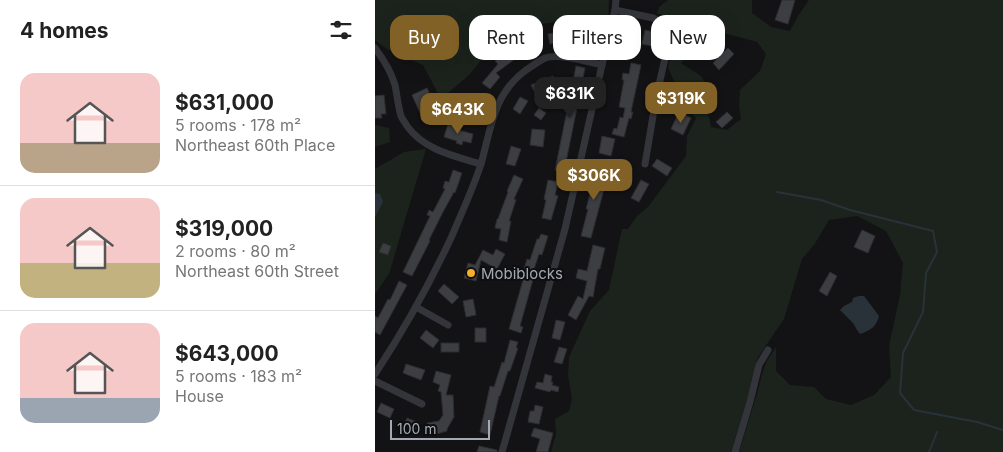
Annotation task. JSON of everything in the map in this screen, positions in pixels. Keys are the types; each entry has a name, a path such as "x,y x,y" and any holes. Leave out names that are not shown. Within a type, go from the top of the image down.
{"street":[{"path":"502,452 565,228 616,0"},
{"path":"615,10 653,18 667,28 669,35 645,164"},
{"path":"375,48 386,62 395,84 402,117 411,131 434,149 481,164"},
{"path":"375,374 416,307 450,239 481,164 492,119 505,92 525,70 544,58 559,56 601,64"},
{"path":"416,307 448,325"},
{"path":"735,452 759,365 767,350"},
{"path":"375,381 422,404"}],"shaded area":[{"path":"375,0 609,0 608,15 553,15 553,22 543,24 543,15 469,15 469,60 481,60 469,75 441,99 423,65 412,60 459,60 459,15 390,15 390,50 375,40"},
{"path":"668,0 752,0 752,13 771,27 790,31 809,0 1003,0 1003,452 739,452 763,371 776,347 776,371 790,385 814,387 826,399 851,405 874,395 891,377 889,346 900,295 903,263 886,231 857,216 829,220 814,245 802,259 784,319 757,359 752,384 731,452 551,452 556,434 555,419 569,411 572,398 568,376 569,357 590,311 609,290 622,229 628,229 637,216 648,207 686,156 687,136 696,118 690,111 689,99 676,86 668,67 670,60 684,60 681,63 701,76 714,96 707,108 711,127 727,130 741,119 739,105 740,90 760,71 766,54 757,42 725,33 725,15 663,15 657,13 659,7"},
{"path":"375,125 389,128 390,142 375,147"},
{"path":"426,149 389,274 375,294 375,169 404,152"},
{"path":"375,193 380,194 383,202 375,217"},
{"path":"864,296 879,316 873,328 860,334 853,323 840,310 852,302 853,298"}],"building":[{"path":"782,0 795,0 788,24 775,20"},
{"path":"645,30 651,31 651,46 642,44"},
{"path":"553,33 553,43 550,44 548,34"},
{"path":"728,48 734,54 719,70 713,63 716,60 725,60 725,51"},
{"path":"514,60 496,73 500,77 490,89 482,83 498,64 495,61"},
{"path":"631,63 641,65 631,112 633,112 631,119 629,118 624,137 612,134 614,128 617,129 620,117 623,118 625,108 619,107 624,80 622,80 623,73 629,74"},
{"path":"576,66 585,68 564,172 555,170"},
{"path":"553,76 556,83 535,93 531,85"},
{"path":"427,88 433,101 426,104 428,109 420,113 412,95"},
{"path":"384,95 386,114 381,114 382,118 375,118 375,96"},
{"path":"520,97 528,101 520,114 513,109"},
{"path":"462,98 484,104 482,112 460,106"},
{"path":"539,108 546,113 541,120 534,115"},
{"path":"679,112 691,118 683,135 671,129"},
{"path":"727,112 733,118 722,128 716,122"},
{"path":"448,124 456,127 455,129 473,134 471,143 463,141 462,145 456,143 457,141 444,137"},
{"path":"532,129 545,130 543,147 530,145"},
{"path":"602,136 615,139 611,156 599,153"},
{"path":"511,146 521,149 515,166 506,164"},
{"path":"657,159 672,168 667,176 652,166"},
{"path":"597,165 607,167 604,189 591,238 581,236"},
{"path":"453,170 462,173 455,193 443,212 412,276 403,272 430,216 427,215 429,210 433,212 445,189 443,188 445,181 449,182"},
{"path":"514,175 523,179 514,199 516,200 509,221 511,221 507,242 499,240 501,229 495,228"},
{"path":"548,180 558,182 555,195 558,196 551,220 542,218"},
{"path":"641,180 649,184 639,202 631,198"},
{"path":"862,230 875,236 868,253 854,247"},
{"path":"541,234 548,236 542,255 539,254 532,275 535,275 520,326 523,327 521,333 509,329 527,259 530,260 537,239 539,239"},
{"path":"383,243 391,246 388,255 379,252"},
{"path":"593,245 605,248 600,269 598,269 593,297 589,296 576,320 568,315 578,296 583,299 587,281 576,278 578,269 587,271"},
{"path":"496,249 505,254 497,269 481,260 476,281 464,278 468,263 475,265 483,250 493,255"},
{"path":"830,272 837,276 827,296 819,291"},
{"path":"399,281 407,285 380,335 375,332 375,316 378,318 388,299 390,300"},
{"path":"444,284 459,297 452,304 438,291"},
{"path":"473,299 476,315 466,317 463,301"},
{"path":"556,320 565,322 560,340 552,338"},
{"path":"475,328 486,328 486,342 475,342"},
{"path":"426,330 439,340 433,348 420,338"},
{"path":"510,340 518,342 516,348 518,348 499,396 490,435 480,432 490,386 494,387 502,362 504,363"},
{"path":"441,343 459,343 459,352 441,352"},
{"path":"559,347 567,349 562,364 554,362"},
{"path":"406,364 425,370 421,380 403,373"},
{"path":"436,371 451,375 446,395 453,395 454,417 447,431 430,436 427,423 439,421 443,415 441,392 438,391 440,385 433,382"},
{"path":"545,374 552,376 552,385 559,387 558,392 535,388 537,382 543,383"},
{"path":"381,403 394,409 390,418 377,412"},
{"path":"535,405 543,407 539,424 528,422 530,411 534,411"},
{"path":"407,418 420,423 417,430 404,426"},
{"path":"534,428 553,433 548,452 536,452 540,439 531,436"},
{"path":"479,446 497,450 497,452 477,452"}],"waterway":[{"path":"777,192 821,200 850,210 933,231 937,252 926,273 923,312 903,353 900,393 914,410 977,422 1003,430"},
{"path":"929,452 937,432"}],"place":[{"name":"Mobiblocks","path":"471,273"}]}
